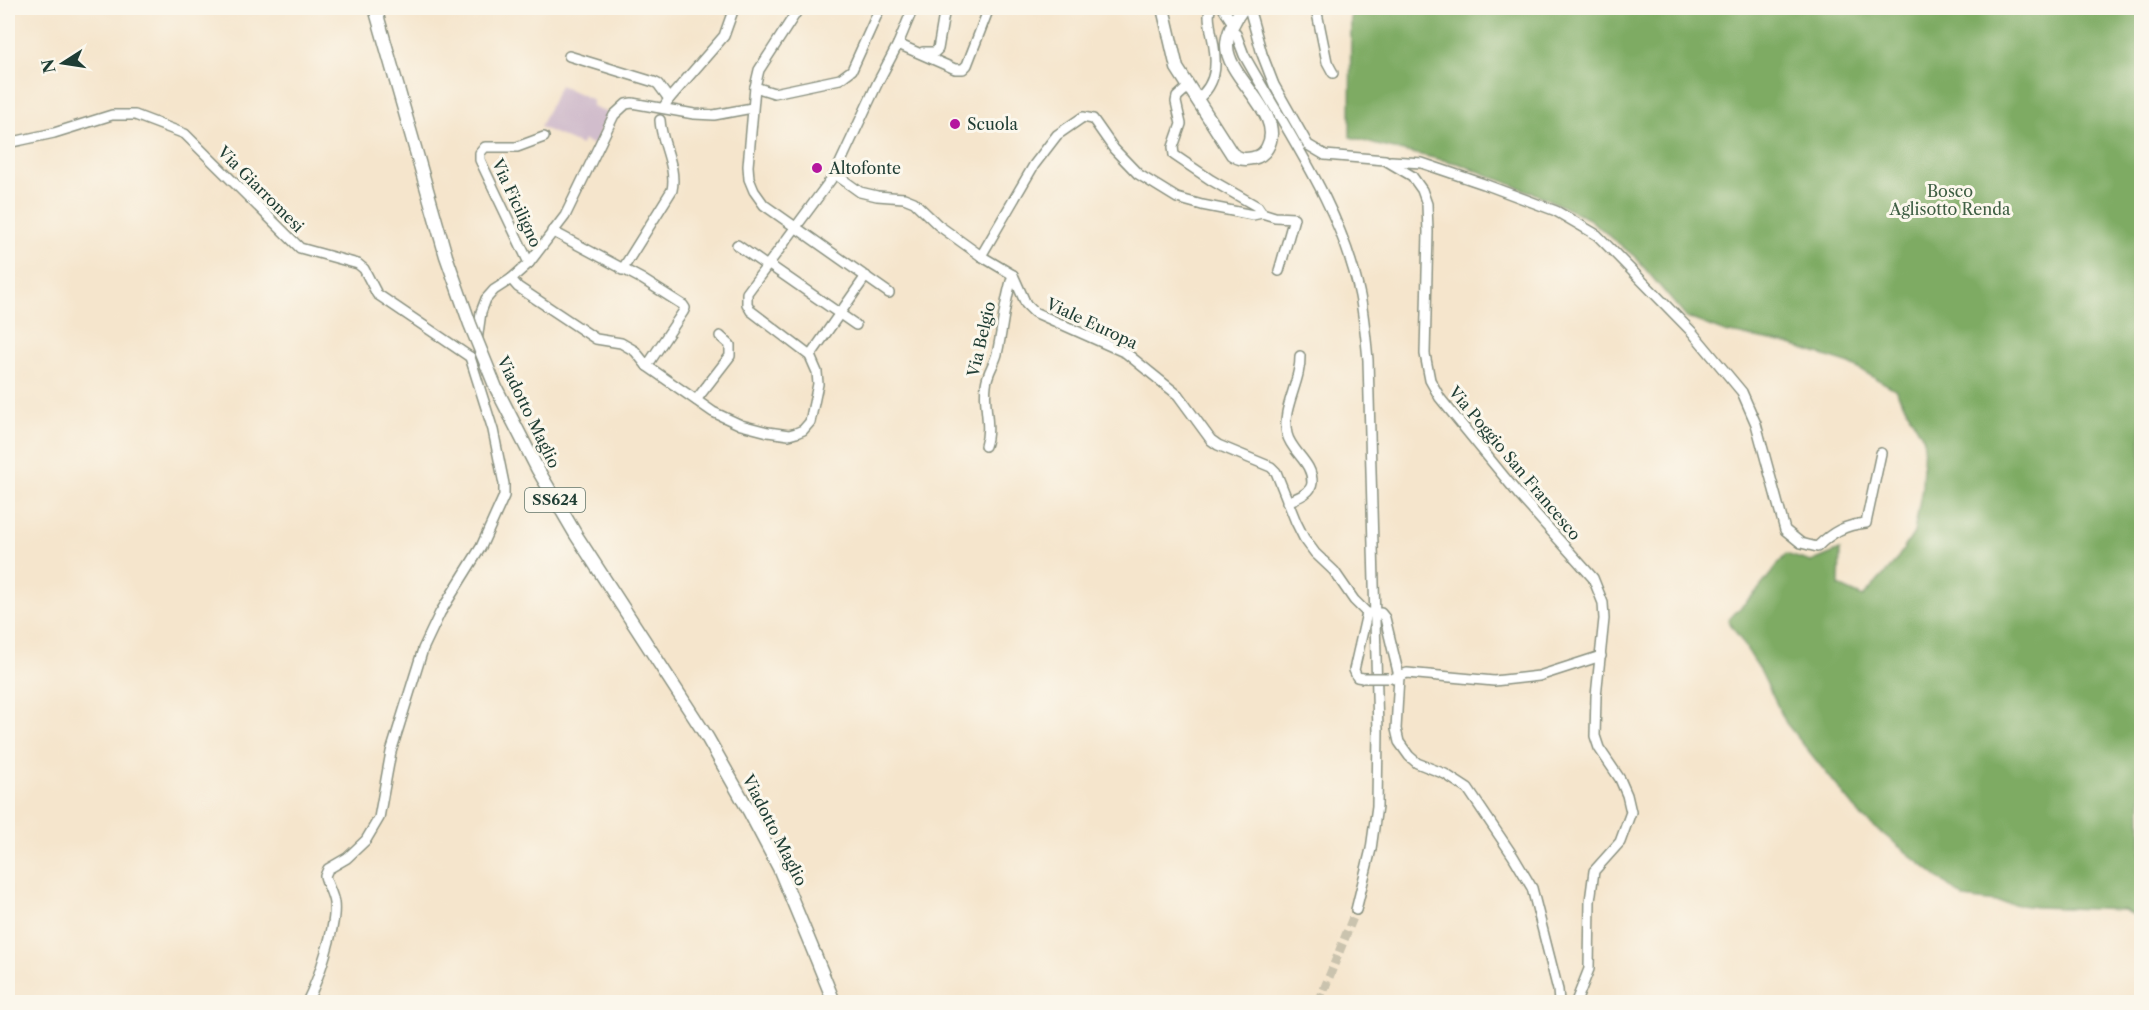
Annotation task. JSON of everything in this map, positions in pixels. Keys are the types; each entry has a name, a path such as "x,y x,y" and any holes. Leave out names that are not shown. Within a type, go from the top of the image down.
{"main road":[{"name":"Viadotto Maglio","path":"375,8 446,256 496,388 538,470 576,535 707,737 750,811 779,868 834,1002"},
{"path":"1163,8 1177,68 1232,154 1239,159 1247,160 1266,151 1271,140 1271,129 1264,112 1229,57 1227,45 1230,32 1243,8"}],"street":[{"path":"662,109 724,36 734,8"},
{"path":"739,8 745,8"},
{"path":"799,8 759,70 752,108 749,178 759,200 889,293"},
{"path":"755,87 774,93 840,79 852,70 880,8"},
{"path":"511,279 518,287 596,339 621,343 635,351 647,366 713,412 741,425 768,432 789,435 806,428 815,406 818,378 810,356 751,311 747,304 747,293 835,174 913,8"},
{"path":"921,53 935,52 938,49 945,8"},
{"path":"898,44 955,69 963,69 967,65 989,8"},
{"path":"1196,100 1207,93 1215,76 1214,46 1208,16 1211,8"},
{"path":"1223,8 1230,19"},
{"name":"Via Poggio San Francesco","path":"1249,8 1262,54 1274,85 1308,145 1325,154 1385,160 1412,176 1422,190 1426,204 1428,232 1425,354 1430,380 1440,398 1491,462 1593,578 1601,595 1604,611 1596,696 1595,736 1599,748 1620,779 1631,812 1620,842 1594,871 1590,901 1589,969 1576,1002"},
{"path":"1316,8 1327,62 1334,73"},
{"path":"1236,34 1244,55 1315,178 1335,220 1353,270 1364,320 1368,360 1372,613 1378,730 1377,806 1371,849 1356,910"},
{"path":"569,56 658,84 662,109 661,129 674,177 672,190 622,270"},
{"path":"1188,87 1177,97 1181,124 1173,147 1174,155 1258,207 1262,213"},
{"name":"Via Ficiligno","path":"470,357 476,345 481,312 486,299 529,263 565,216 614,115 626,104 632,103 662,109"},
{"path":"662,109 714,115 752,108"},
{"name":"Via Giarromesi","path":"8,143 54,133 112,115 135,115 185,134 300,248 358,264 364,269 378,294 470,357"},
{"path":"981,256 1034,165 1057,135 1083,117 1093,119 1114,149 1138,174 1177,198 1253,215 1262,213 1275,218 1294,218 1279,271"},
{"name":"Via Ficiligno","path":"529,263 480,160 480,153 485,147 517,147 544,137"},
{"path":"1385,160 1422,163 1473,180 1556,211 1597,235 1692,332 1742,392 1756,424 1785,530 1801,543 1817,547 1829,534 1850,524 1866,523 1881,453"},
{"path":"835,174 860,192 904,198 914,202 938,225 981,256 1013,275"},
{"path":"552,231 584,246 683,304 685,308 647,366"},
{"path":"737,245 856,325"},
{"name":"Viale Europa","path":"1013,275 1026,304 1034,312 1126,352 1178,395 1211,440 1271,467 1281,480 1287,502 1304,538 1315,553 1334,571 1354,600 1372,613"},
{"name":"Via Belgio","path":"986,446 988,428 985,386 996,356 1013,275"},
{"path":"810,356 866,276"},
{"path":"696,400 730,356 730,345 720,336"},
{"path":"307,1002 314,988 334,920 334,901 325,876 328,869 348,858 366,840 379,819 391,752 423,649 440,613 481,547 504,496 505,488 493,430 470,357"},
{"path":"1287,502 1307,492 1312,486 1311,476 1304,459 1291,445 1286,432 1286,419 1300,357"},
{"path":"1372,613 1381,613 1384,618 1399,676 1396,729 1399,742 1417,763 1445,774 1468,789 1515,859 1532,888 1558,990 1558,1002"},
{"path":"1372,613 1354,670 1358,677 1363,678 1388,678 1407,674 1494,681 1539,676 1601,656"}],"shaded area":[{"path":"560,85 593,100 592,106 608,113 594,145 583,140 581,145 540,127"}],"green space":[{"name":"Bosco Aglisotto Renda","path":"1351,8 2141,8 2141,919 2124,910 2036,907 1964,898 1862,817 1786,723 1759,668 1728,620 1758,590 1786,554 1811,562 1840,550 1839,586 1863,597 1893,565 1914,533 1922,488 1924,439 1895,389 1850,364 1787,344 1725,332 1686,317 1635,257 1589,219 1543,197 1460,164 1350,137"}],"tunnel":[{"path":"1319,1002 1356,910"}],"place":[{"name":"Scuola","path":"955,124"},
{"name":"Altofonte","path":"817,168"}]}
